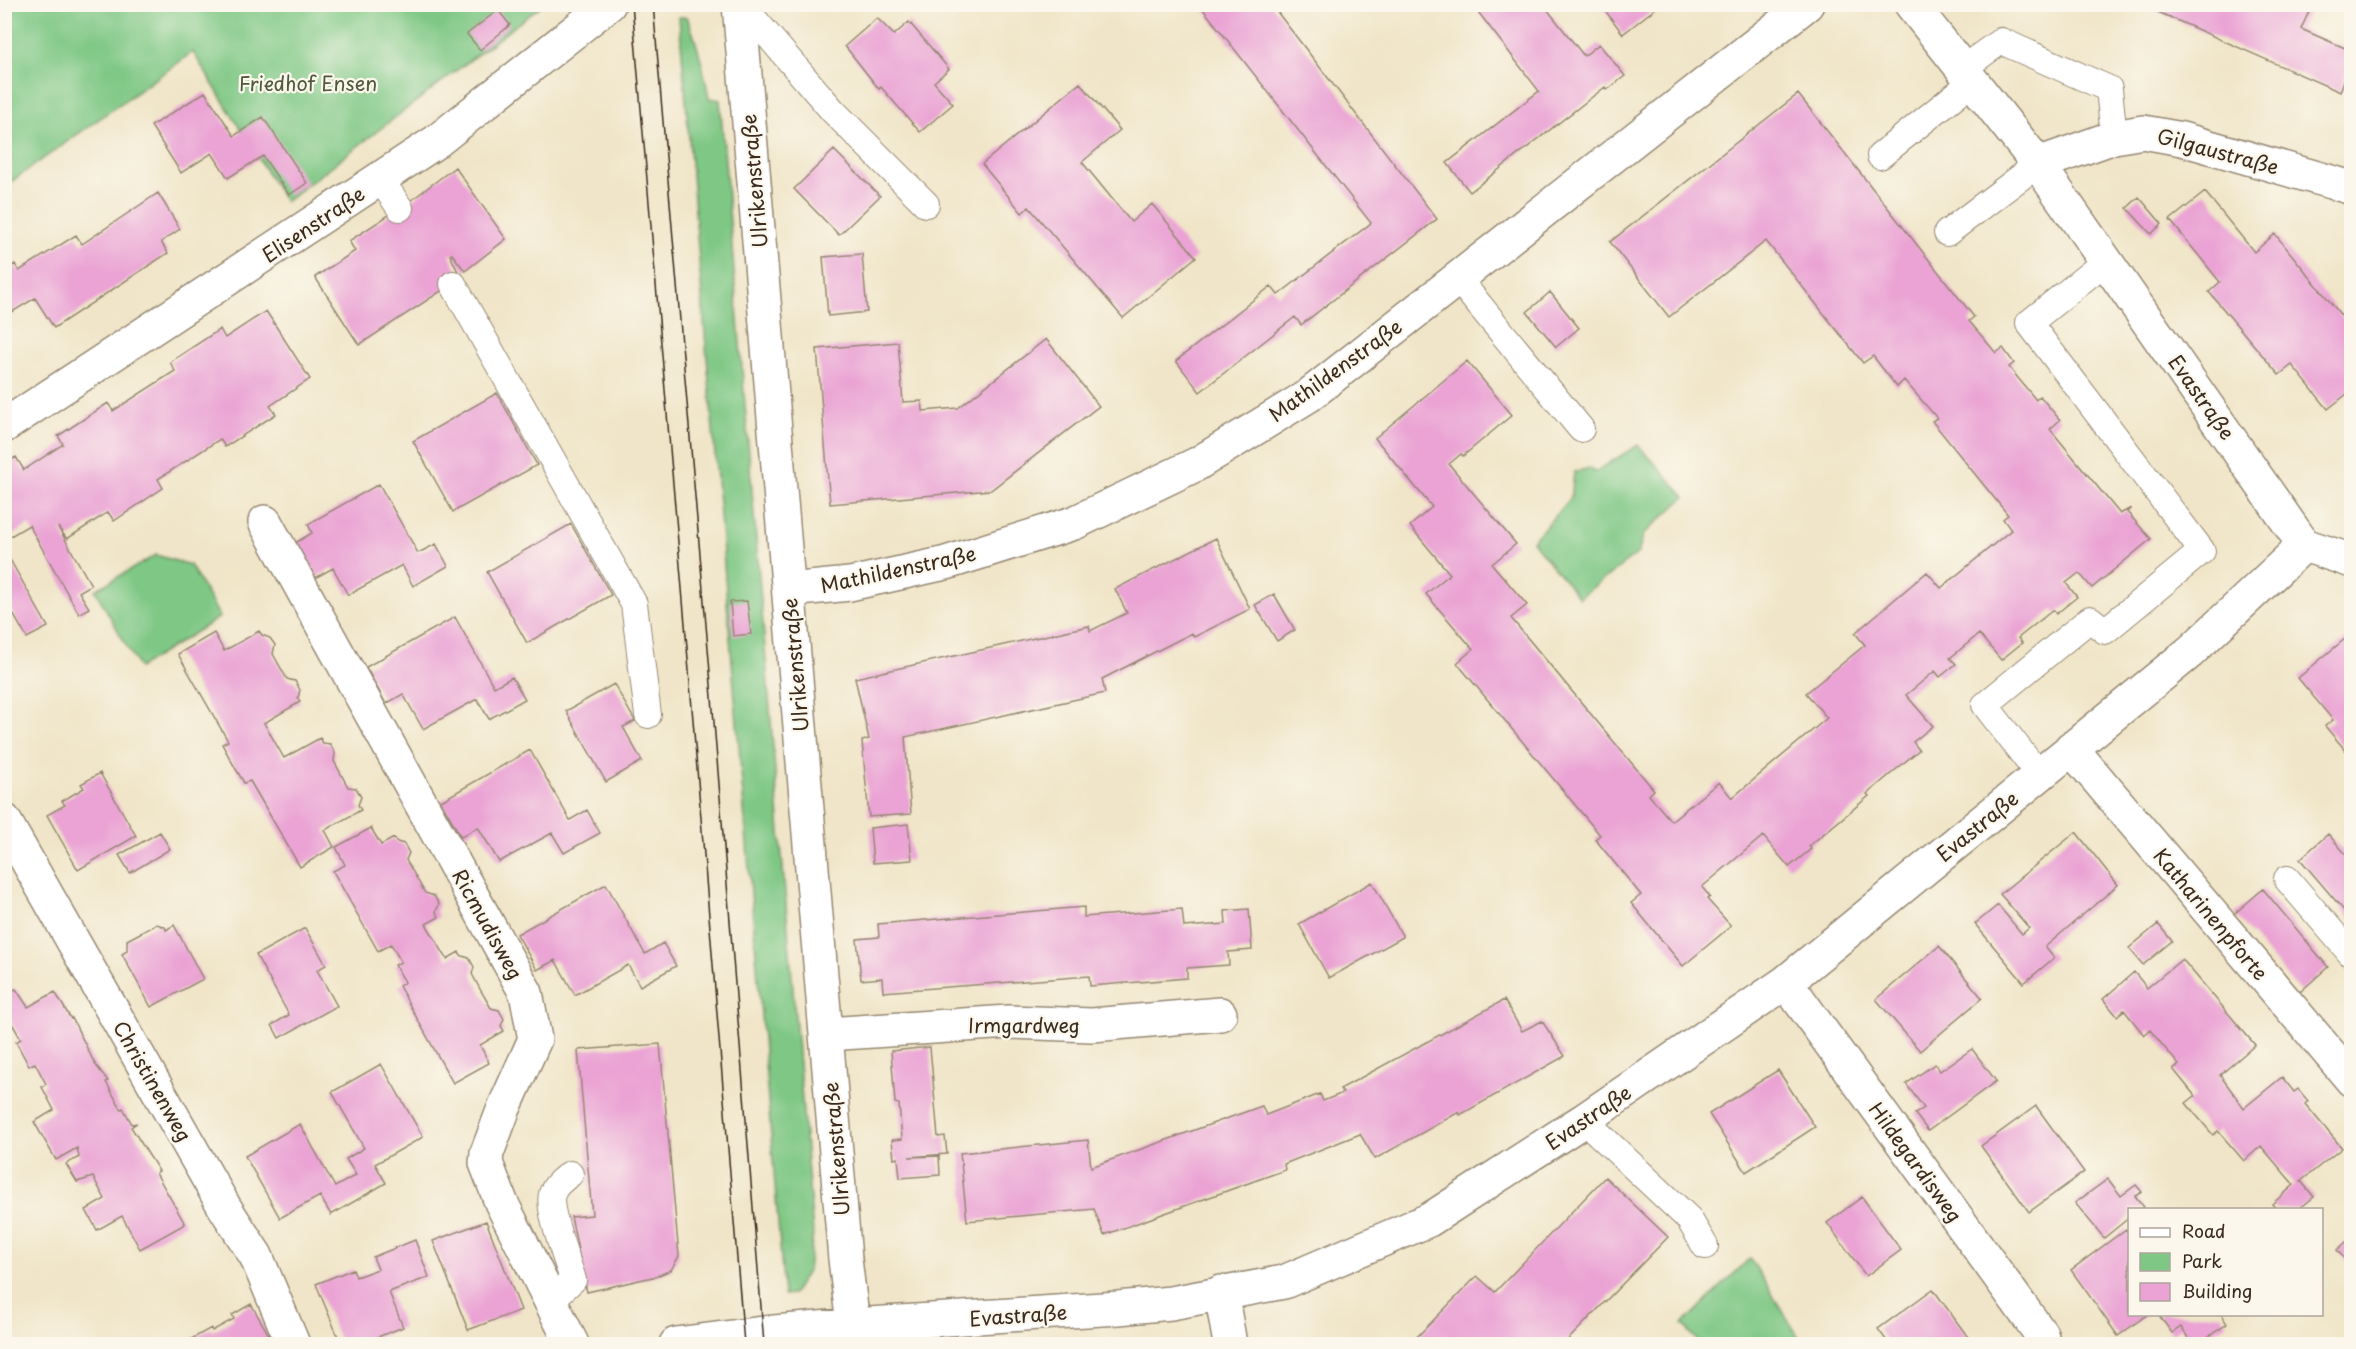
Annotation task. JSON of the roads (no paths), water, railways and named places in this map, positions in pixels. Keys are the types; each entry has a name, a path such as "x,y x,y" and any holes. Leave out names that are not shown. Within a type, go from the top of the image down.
{"street":[{"name":"Elisenstraße","path":"4,426 437,141 609,4"},
{"name":"Ulrikenstraße","path":"740,4 853,1326"},
{"name":"Mathildenstraße","path":"789,590 850,584 946,563 1074,523 1197,464 1308,396 1807,4"},
{"path":"1911,4 2038,164"},
{"name":"Gilgaustraße","path":"2038,164 2114,137 2143,132 2182,139 2352,188"},
{"name":"Evastraße","path":"676,1344 853,1326 1171,1303 1284,1282 1429,1220 1584,1120 1786,982 2190,652 2304,545 2038,164"},
{"name":"Ricmudisweg","path":"265,522 526,993 535,1039 504,1108 486,1163 501,1202 572,1344"},
{"path":"2304,545 2352,561"},
{"name":"Katharinenpforte","path":"2071,748 2352,1080"},
{"name":"Christinenweg","path":"4,820 225,1208 256,1256 293,1344"},
{"name":"Hildegardisweg","path":"1786,982 2041,1334 2044,1344"},
{"name":"Irmgardweg","path":"827,1034 1009,1022 1092,1025 1220,1014"},
{"path":"1221,1292 1230,1344"}],"lane":[{"path":"740,4 833,111 926,204"},
{"path":"1880,156 2001,41 2109,88 2114,137"},
{"path":"1947,233 2038,164"},
{"path":"380,179 400,208"},
{"path":"2038,775 1985,705 2090,619 2105,631 2202,551 2029,323 2106,261"},
{"path":"1458,279 1581,429"},
{"path":"453,284 634,604 648,715"},
{"path":"2287,879 2352,955"},
{"path":"1584,1120 1689,1220 1705,1246"},
{"path":"550,1300 573,1280 551,1209 552,1195 559,1182 570,1174"}],"tram line":[{"path":"632,4 744,1344"},
{"path":"653,4 764,1344"}],"park label":[{"name":"Friedhof Ensen","path":"308,83"}]}
